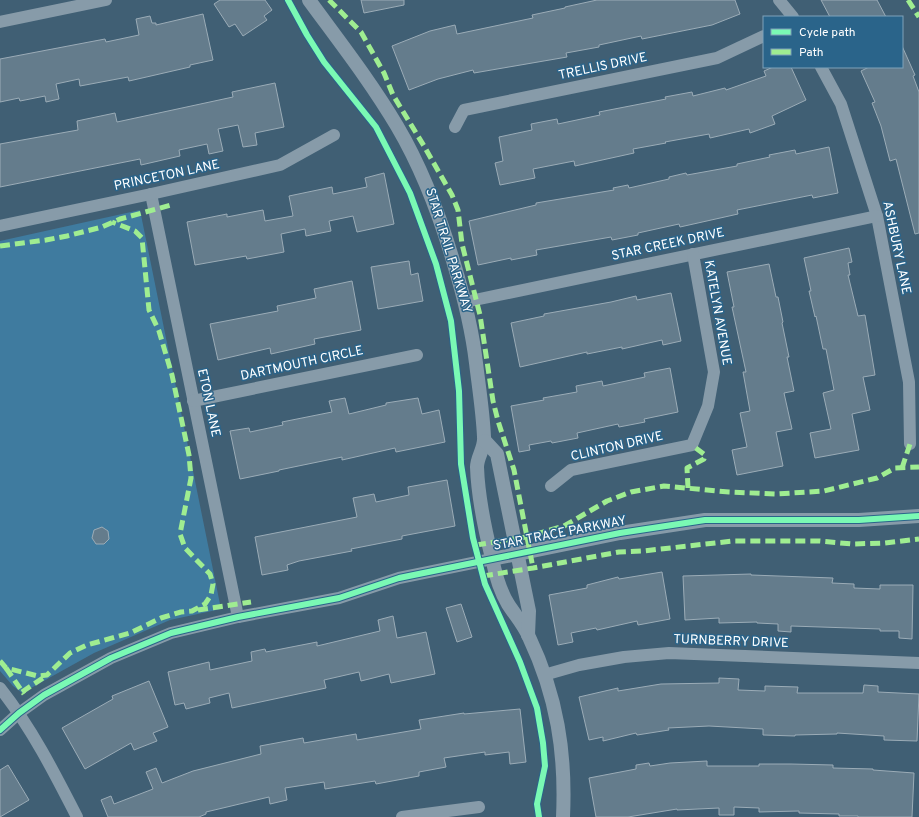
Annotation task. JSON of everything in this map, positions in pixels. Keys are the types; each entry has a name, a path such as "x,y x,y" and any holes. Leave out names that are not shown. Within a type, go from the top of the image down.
{"street":[{"path":"0,22 106,0"},
{"name":"STAR TRAIL PARKWAY","path":"309,0 386,108 410,148 440,217 465,302 474,344 485,441 477,464 480,497 492,559 507,602 528,635 544,675 557,720 561,740 564,780 563,817"},
{"path":"779,0 792,16"},
{"name":"TRELLIS DRIVE","path":"455,127 464,110 717,58 763,36"},
{"name":"ASHBURY LANE","path":"822,68 841,104 877,216 909,382 910,444"},
{"name":"PRINCETON LANE","path":"0,226 280,165 334,135"},
{"name":"ETON LANE","path":"151,194 238,617"},
{"name":"STAR CREEK DRIVE","path":"465,302 877,216"},
{"name":"KATELYN AVENUE","path":"692,445 708,406 714,372 693,254"},
{"name":"DARTMOUTH CIRCLE","path":"193,401 417,355"},
{"name":"STAR TRAIL PARKWAY","path":"485,441 497,454 530,611 528,635"},
{"name":"CLINTON DRIVE","path":"551,486 571,470 692,445"},
{"name":"STAR TRACE PARKWAY","path":"0,730 44,695 111,658 171,633 238,617 339,598 399,578 620,533 705,520 859,520 919,516"},
{"name":"TURNBERRY DRIVE","path":"544,675 579,665 624,657 669,653 919,663"},
{"path":"0,688 19,714 42,751 77,817"},
{"path":"402,817 479,807"}],"shaded area":[{"path":"140,210 221,609 170,620 94,653 22,693 13,686 0,671 0,241"}],"building":[{"path":"220,0 265,0 272,10 264,16 267,20 243,36 235,24 229,27 214,4"},
{"path":"361,0 404,0 404,5 364,13"},
{"path":"597,0 735,0 740,14 712,25 642,39 641,36 599,45 599,47 566,53 567,57 474,73 473,70 438,79 409,90 392,46 430,31 455,25 457,34 533,18 532,15"},
{"path":"821,0 877,0 885,16 829,16"},
{"path":"203,14 213,60 190,65 190,67 129,81 128,77 80,86 79,79 56,84 59,99 46,102 45,96 20,101 19,98 0,102 0,59 105,39 106,42 139,35 136,19 150,16 152,23 156,23 156,25"},
{"path":"903,48 915,75 913,76 919,92 919,233 915,234 896,159 890,161 881,126 872,103 875,102 861,71 867,68 903,68"},
{"path":"771,68 791,68 806,100 772,116 775,124 750,133 749,129 710,138 709,134 665,142 666,143 633,149 634,153 575,166 574,161 533,169 535,178 500,185 495,163 503,161 499,137 532,130 531,124 557,119 558,124 600,115 599,112 666,99 665,97 692,92 693,96 725,88 726,90 766,76 764,71"},
{"path":"275,83 284,127 255,133 257,145 243,147 238,125 218,129 223,151 209,154 207,144 179,150 180,156 141,165 140,159 0,187 0,144 78,130 77,121 115,113 117,122 233,97 232,92"},
{"path":"829,147 838,193 813,198 812,195 737,210 738,214 680,227 679,224 612,240 611,237 536,250 537,255 511,260 511,258 478,265 469,221 536,205 536,203 614,190 613,188 628,185 629,188 669,179 669,177 686,173 687,175 737,166 737,164 770,157 769,155 795,150 796,154"},
{"path":"384,173 394,224 357,232 353,216 329,221 331,231 306,236 305,229 281,234 284,252 247,259 246,256 195,265 187,222 227,214 227,217 263,210 265,221 293,216 289,196 332,187 333,194 367,187 365,178"},
{"path":"849,248 852,262 848,263 850,275 848,275 858,316 865,315 875,375 863,377 870,410 852,414 859,450 815,458 810,433 831,429 823,393 834,390 826,349 823,349 809,291 811,291 804,258"},
{"path":"409,261 411,275 418,273 423,301 378,309 371,267"},
{"path":"769,264 783,322 789,357 787,357 794,391 784,393 792,429 776,432 783,466 737,475 732,450 747,447 740,413 750,411 743,372 746,372 732,307 734,307 727,272"},
{"path":"352,281 361,330 314,339 315,344 271,354 270,348 218,360 210,324 278,311 277,306 316,298 314,289"},
{"path":"671,293 681,341 663,345 662,340 622,349 622,347 587,354 587,352 520,367 511,323 544,316 544,314 636,296 637,300"},
{"path":"670,368 678,412 644,419 645,422 619,427 618,424 577,433 578,438 552,443 551,441 529,445 530,450 519,452 511,406 577,392 576,386 602,381 603,386 645,377 644,373"},
{"path":"345,398 349,414 386,405 386,403 418,398 422,414 439,410 445,442 396,452 395,448 342,460 342,457 240,479 230,431 249,428 250,432 283,425 282,422 332,412 329,401"},
{"path":"447,480 455,526 402,536 402,539 351,549 352,551 299,561 287,565 288,570 262,575 255,537 357,517 353,498 374,494 376,502 409,495 408,487"},
{"path":"102,527 108,531 109,539 104,544 96,544 92,538 94,530"},
{"path":"662,572 670,619 638,625 637,621 597,630 596,628 571,633 573,642 558,645 549,595 587,588 587,585 618,577 619,579"},
{"path":"751,574 833,578 832,583 854,584 854,588 880,589 880,585 913,585 912,639 899,638 899,631 880,631 880,629 791,626 791,632 778,631 778,624 757,622 719,623 719,618 685,620 683,576"},
{"path":"461,604 472,637 457,642 446,608"},
{"path":"393,616 397,638 426,632 435,674 391,683 389,674 361,681 359,672 324,680 326,688 232,708 229,693 209,698 210,703 186,709 184,703 175,705 168,672 209,662 210,670 252,661 251,652 265,649 266,652 317,642 317,646 380,631 378,620"},
{"path":"719,678 739,679 738,690 765,691 765,686 798,687 797,693 863,693 864,685 878,686 878,692 919,694 917,741 884,740 884,736 837,733 795,736 763,735 763,729 709,726 668,728 669,730 637,735 636,733 603,741 603,737 589,740 579,697 618,688 618,691 661,684 719,683"},
{"path":"149,681 168,727 153,733 157,741 134,750 131,743 85,769 62,728 113,699 112,696"},
{"path":"520,709 526,762 510,764 509,752 485,755 485,752 444,758 446,767 419,772 419,776 376,784 375,781 325,789 324,782 285,788 287,800 270,804 269,797 206,812 206,814 199,817 108,817 101,800 111,796 114,804 153,789 146,772 156,768 162,783 193,771 261,754 260,746 303,738 304,743 356,734 357,740 421,729 419,720 464,713"},
{"path":"707,761 707,766 759,766 759,764 833,765 833,768 873,769 914,773 912,817 839,816 839,814 799,813 799,811 759,812 759,808 734,807 734,815 719,815 719,808 677,809 628,817 596,817 589,778 636,769 636,765 649,763 650,766 670,763"},
{"path":"8,765 29,800 0,817 0,770"}],"marked path":[{"path":"329,0 361,32 384,73 393,95 452,195 458,210 462,244 480,315 493,401 514,470 533,568"},
{"path":"908,0 919,17"},
{"path":"0,246 67,236 102,227 120,219 171,205"},
{"path":"0,661 6,668 38,676 47,675 70,653 87,645 130,633 161,618 181,612 192,611 205,604 211,595 213,584 210,574 185,548 180,534 191,478 189,455 172,375 159,331 149,310 142,238 135,231 112,222"},
{"path":"902,468 910,444"},
{"path":"688,488 687,468 704,459 705,455 692,445"},
{"path":"476,545 526,537 564,526 607,501 631,492 664,486 729,492 776,494 824,491 877,478 895,468 919,467"},
{"path":"483,576 619,552 643,551 733,541 820,541 852,544 885,543 919,539"},
{"path":"198,610 251,602"},
{"path":"6,668 24,694"},
{"path":"22,692 46,676"}],"cycle path":[{"path":"288,0 324,62 376,127 410,193 436,264 451,321 459,391 461,464 473,538 485,584 520,662 537,708 545,766 537,804 539,817"},
{"path":"0,730 19,713 44,695 111,658 171,633 238,617 339,598 399,578 620,533 705,520 859,520 919,516"}]}
